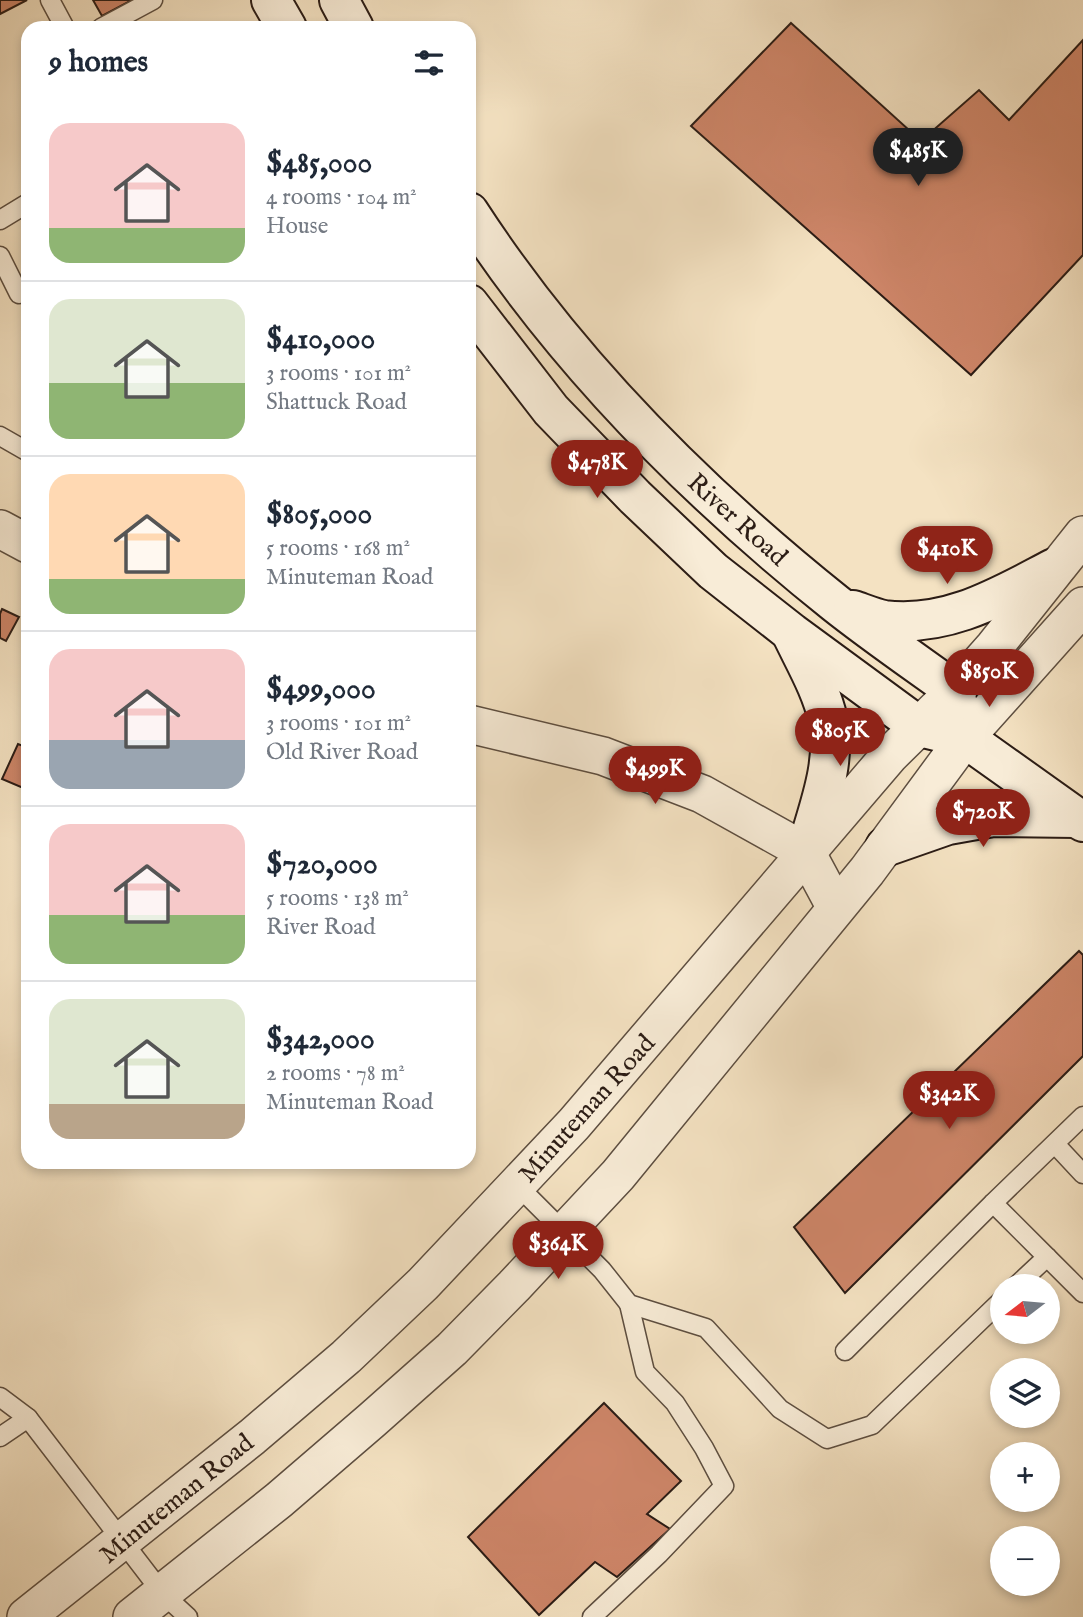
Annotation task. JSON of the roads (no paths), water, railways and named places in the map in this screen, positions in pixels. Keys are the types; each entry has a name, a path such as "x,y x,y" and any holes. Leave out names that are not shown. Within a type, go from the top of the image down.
{"main road":[{"path":"271,0 283,21"},
{"path":"339,0 350,21"},
{"name":"River Road","path":"476,222 537,310 607,392 716,502 836,604 956,691"},
{"name":"River Road","path":"476,313 551,411 635,497 713,571 792,634 920,727 965,738 1080,820"},
{"path":"836,604 883,620 936,620 975,609 1055,568"},
{"path":"792,634 814,680 828,720 831,755 806,852"},
{"path":"956,691 965,738"},
{"path":"885,847 948,825 993,817 1080,820"}],"street":[{"path":"0,529 21,540"},
{"name":"Minuteman Road","path":"26,1617 252,1437 346,1357 423,1284 517,1185 643,1045 890,755 956,691 1083,535"},
{"path":"132,1617 176,1605 279,1500 452,1349 618,1175 885,847 965,738 1083,606"},
{"path":"476,726 603,756 702,794 806,852 836,908"}],"lane":[{"path":"50,0 61,21"},
{"path":"114,21 153,0"},
{"path":"0,220 21,207"},
{"path":"0,256 19,294"},
{"path":"0,436 21,448"},
{"path":"845,1351 1083,1116"},
{"path":"1055,1144 1083,1174"},
{"path":"517,1185 602,1269 629,1304 645,1372 675,1403 724,1486 659,1554 592,1617"},
{"path":"993,1203 1083,1293"},
{"path":"1029,1274 1047,1257"},
{"path":"629,1304 706,1328 780,1409 827,1439 872,1424 990,1311"},
{"path":"0,1397 28,1418 122,1541 176,1605"},
{"path":"0,1437 28,1418"}]}
